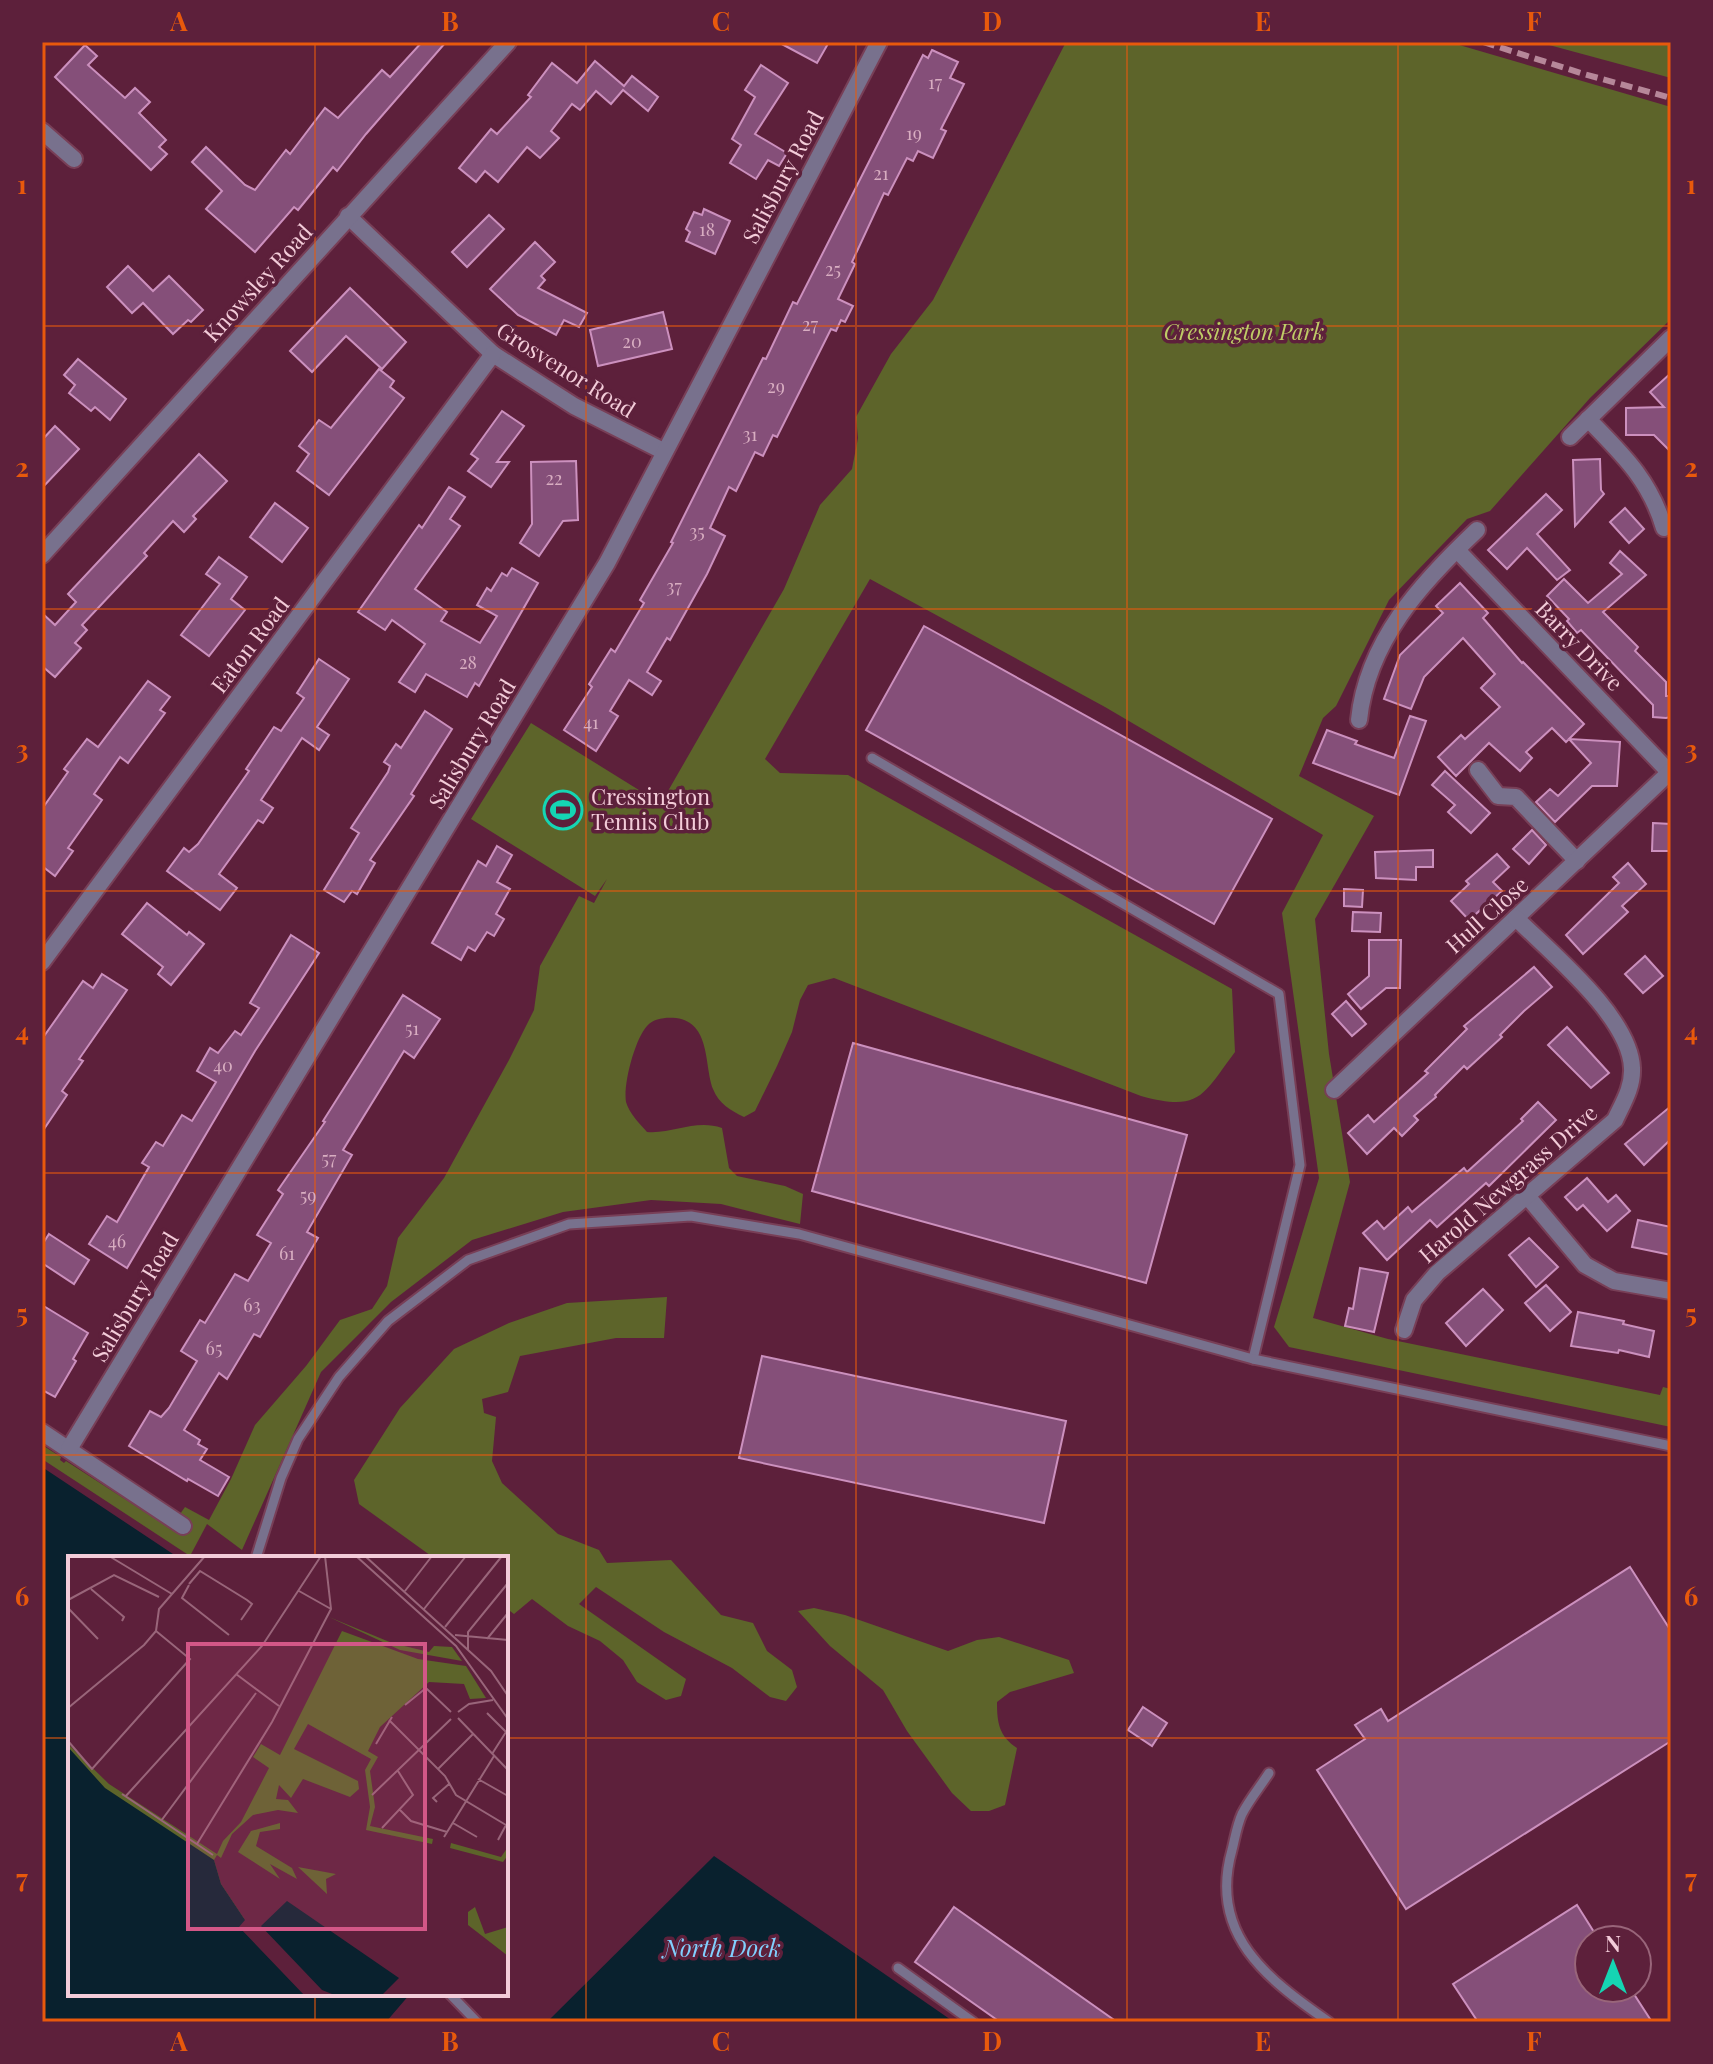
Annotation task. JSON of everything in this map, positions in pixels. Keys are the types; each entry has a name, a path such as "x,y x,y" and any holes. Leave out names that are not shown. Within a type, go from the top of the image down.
{"street":[{"name":"Knowsley Road","path":"42,555 508,42"},
{"name":"Salisbury Road","path":"69,1449 607,563 879,42"},
{"path":"42,131 74,159"},
{"name":"Grosvenor Road","path":"348,216 493,354 574,406 663,451"},
{"path":"1570,437 1671,338"},
{"name":"Eaton Road","path":"42,962 493,354"},
{"path":"1588,419 1626,459 1656,500 1665,504 1664,528"},
{"path":"1359,720 1368,677 1393,623 1410,599 1477,530"},
{"name":"Barry Drive","path":"1457,550 1671,773"},
{"path":"1478,770 1498,796 1516,797 1577,861"},
{"name":"Hull Close","path":"1334,1090 1671,773"},
{"name":"Harold Newgrass Drive","path":"1404,1330 1414,1300 1437,1273 1615,1120 1629,1091 1632,1067 1628,1044 1612,1016 1516,918"},
{"path":"1527,1196 1585,1265 1614,1281 1671,1291"},
{"path":"42,1432 183,1526"}],"lane":[{"path":"872,758 1279,994 1300,1165 1253,1359"},
{"path":"257,1556 281,1478 298,1439 339,1377 388,1321 468,1260 569,1224 691,1216 799,1234 1253,1359 1671,1446"},
{"path":"1269,1773 1241,1816 1225,1871 1229,1912 1242,1946 1263,1972 1329,2022"},
{"path":"898,1968 973,2022"},
{"path":"452,1996 477,2022"}],"green space":[{"name":"Cressington Park","path":"1066,42 1449,42 1671,107 1671,319 1590,398 1490,511 1467,519 1389,600 1336,706 1323,718 1299,776 1374,816 1315,919 1329,1054 1350,1182 1313,1318 1388,1339 1660,1395 1663,1387 1671,1389 1671,1427 1289,1347 1274,1327 1319,1178 1282,913 1323,835 1105,707 870,579 765,759 780,773 848,775 1232,989 1235,1052 1215,1080 1198,1096 1188,1101 1161,1101 834,978 808,985 777,1066 755,1111 744,1117 726,1106 715,1094 701,1036 695,1028 676,1018 653,1021 638,1041 628,1073 626,1102 632,1114 647,1132 703,1125 722,1128 729,1168 737,1176 785,1186 803,1194 800,1224 721,1204 651,1200 563,1212 472,1240 391,1302 321,1372 242,1550 207,1524 190,1556 42,1459 42,1445 61,1457 64,1463 66,1461 179,1534 187,1518 180,1514 185,1507 209,1520 255,1425 306,1366 340,1320 372,1309 387,1286 398,1238 444,1178 534,1010 540,966 579,896 594,903 607,879 595,896 471,819 531,723 655,800 653,804 660,805 784,589 820,505 852,469 858,438 856,417 891,354 933,300"},
{"path":"1538,42 1671,42 1671,78"},
{"path":"667,1297 664,1338 616,1338 520,1356 508,1392 482,1399 484,1413 496,1417 492,1461 502,1483 558,1534 599,1550 607,1563 671,1560 721,1615 753,1623 767,1651 792,1670 797,1687 786,1701 770,1697 732,1668 664,1632 596,1587 579,1604 686,1679 681,1696 666,1700 637,1682 623,1660 600,1641 568,1626 532,1599 514,1614 508,1610 508,1556 431,1556 359,1504 354,1480 400,1408 454,1349 509,1323 567,1303"},
{"path":"814,1608 845,1615 948,1651 977,1640 999,1637 1069,1660 1074,1673 1010,1692 997,1702 1000,1728 1006,1739 1017,1748 1005,1805 989,1811 971,1811 952,1793 907,1731 883,1690 830,1646 798,1611"}],"water":[{"path":"42,1467 176,1556 68,1556 68,1996 408,1996 386,2022 42,2022"},
{"name":"North Dock","path":"714,1856 954,2022 547,2022"}],"building":[{"path":"422,42 446,42 337,171 333,167 298,210 294,207 255,252 206,209 222,191 192,162 206,147 245,185 255,190 286,150 290,154 325,108 338,118 382,70 390,77"},
{"path":"778,42 829,42 817,63"},
{"path":"85,45 97,56 88,65 125,98 135,88 150,102 139,113 166,140 159,147 167,154 151,170 55,77"},
{"path":"932,50 958,62 950,78 964,84 941,129 946,131 933,158 918,151 913,161 907,158 888,195 884,193 838,299 853,306 845,322 841,320 836,331 831,329 777,437 773,435 763,456 755,452 736,491 729,487 710,528 725,536 670,640 667,638 647,672 661,681 652,695 629,680 610,711 618,716 596,751 564,730 592,687 589,684 611,649 615,652 644,603 640,600 673,543 763,358 766,359 793,302 797,304 923,55 928,58"},
{"path":"595,61 624,86 632,76 658,97 648,111 623,90 611,104 596,91 580,110 572,104 551,131 559,138 540,158 527,147 498,182 485,171 476,182 459,168 491,129 497,134 531,97 528,95 552,63 577,83"},
{"path":"761,65 788,83 755,134 787,153 779,166 768,160 756,179 730,163 741,145 732,139 755,97 745,90"},
{"path":"704,209 730,221 715,254 686,241 690,232 686,229 694,212 702,215"},
{"path":"489,215 504,229 467,267 452,252"},
{"path":"535,242 555,262 541,276 545,280 538,288 587,313 579,327 564,320 556,335 518,315 490,289"},
{"path":"128,266 153,291 169,276 203,310 173,334 143,303 132,313 107,287"},
{"path":"350,288 406,342 382,369 346,336 312,372 290,351"},
{"path":"663,312 672,349 598,366 590,330"},
{"path":"78,359 126,399 110,420 95,407 91,411 69,393 75,385 64,375"},
{"path":"379,369 394,381 390,387 404,398 329,495 297,471 309,454 299,446 319,420 331,428"},
{"path":"1671,373 1671,452 1654,435 1626,435 1626,408 1664,407 1650,392"},
{"path":"502,411 524,426 497,462 509,462 491,487 468,471 478,459 471,454"},
{"path":"55,426 79,449 42,488 42,440"},
{"path":"199,454 227,481 193,516 196,519 184,532 173,521 144,553 147,556 82,625 87,630 75,643 81,648 55,677 42,666 42,613 55,625 76,602 68,594"},
{"path":"1600,459 1601,490 1604,494 1575,526 1573,460"},
{"path":"576,461 578,520 563,521 539,556 520,543 532,524 531,462"},
{"path":"449,487 465,497 450,519 460,526 415,589 447,612 441,621 480,643 497,616 477,605 487,588 491,591 502,573 507,576 512,568 538,583 479,686 475,683 467,697 426,674 415,692 399,682 425,644 392,620 385,630 358,612"},
{"path":"1546,494 1562,510 1537,534 1570,570 1557,580 1527,548 1507,569 1488,550"},
{"path":"275,503 308,528 282,562 250,537"},
{"path":"1625,508 1644,529 1629,543 1610,522"},
{"path":"1620,551 1646,575 1603,612 1638,647 1635,651 1666,682 1666,696 1671,696 1671,717 1653,717 1653,705 1581,630 1577,633 1567,621 1569,619 1547,596 1564,579 1588,603 1622,574 1610,563"},
{"path":"219,557 247,577 231,599 245,610 209,656 181,635 220,584 206,574"},
{"path":"1460,583 1488,613 1483,618 1522,663 1584,724 1566,742 1552,728 1526,752 1532,758 1520,771 1489,743 1456,776 1438,757 1461,735 1465,739 1500,707 1481,688 1495,674 1463,638 1424,677 1411,709 1384,699 1400,655 1443,613 1436,606"},
{"path":"924,626 1272,819 1214,924 866,730"},
{"path":"319,659 349,679 317,727 329,735 319,750 302,738 261,800 273,808 263,823 258,820 219,874 237,888 220,910 167,871 184,848 189,852 198,844 249,771 246,769 274,727 281,731 304,698 297,693"},
{"path":"148,681 170,697 160,710 165,713 128,763 120,757 94,794 102,800 68,848 73,851 55,876 42,866 42,809 68,772 64,769 87,739 98,747"},
{"path":"425,711 452,729 411,794 414,796 370,860 375,863 357,894 352,891 344,902 324,890 359,833 351,828 388,772 390,766 384,762 396,744 401,748"},
{"path":"1410,716 1426,721 1399,795 1313,763 1327,730 1394,758"},
{"path":"1569,739 1620,742 1617,786 1592,786 1555,822 1536,802 1550,789 1558,796 1591,763"},
{"path":"1445,771 1490,813 1471,833 1448,812 1455,805 1432,785"},
{"path":"1653,823 1671,824 1671,851 1652,851"},
{"path":"1532,830 1546,845 1529,864 1513,849"},
{"path":"497,846 512,855 497,882 510,889 496,914 504,919 494,936 487,932 475,951 468,947 461,960 432,943 478,861 486,866"},
{"path":"1433,850 1433,867 1416,867 1416,880 1376,878 1375,852"},
{"path":"1497,854 1509,867 1493,882 1502,891 1469,920 1451,901 1469,884 1466,881"},
{"path":"1628,863 1646,884 1622,906 1628,912 1583,954 1566,935 1619,883 1613,877"},
{"path":"1344,889 1363,890 1362,907 1344,906"},
{"path":"147,903 187,935 189,932 204,944 171,985 158,974 163,967 122,934"},
{"path":"1353,912 1381,913 1380,932 1352,931"},
{"path":"291,935 319,953 255,1051 127,1268 89,1244 107,1216 117,1222 149,1167 142,1163 156,1142 163,1146 182,1115 192,1121 216,1082 197,1071 210,1048 218,1053 235,1031 241,1035 259,1008 250,1003"},
{"path":"1369,940 1401,940 1400,988 1386,988 1361,1009 1348,994 1369,976"},
{"path":"1645,956 1663,976 1643,993 1625,974"},
{"path":"1534,967 1552,987 1467,1069 1464,1066 1414,1116 1418,1120 1402,1136 1394,1128 1367,1154 1348,1133 1368,1115 1374,1122 1428,1073 1425,1071 1467,1029 1464,1026"},
{"path":"102,974 127,990 79,1059 83,1061 62,1091 67,1095 42,1132 42,1039 83,981 93,988"},
{"path":"403,995 440,1019 414,1058 404,1051 343,1150 352,1155 307,1232 318,1238 260,1337 254,1334 227,1379 219,1373 184,1430 200,1440 198,1444 207,1449 200,1460 229,1477 218,1496 129,1446 150,1411 161,1417 169,1408 197,1361 181,1351 200,1320 205,1323 235,1274 248,1281 271,1243 257,1235 283,1194 278,1190 325,1122"},
{"path":"1346,1001 1366,1024 1352,1036 1332,1014"},
{"path":"1567,1027 1609,1073 1591,1088 1548,1045"},
{"path":"853,1043 1187,1135 1146,1283 812,1191"},
{"path":"1538,1102 1556,1120 1489,1186 1486,1183 1437,1227 1430,1220 1387,1260 1363,1233 1377,1221 1384,1229 1408,1207 1412,1212 1464,1168 1467,1172 1523,1121 1521,1119"},
{"path":"1671,1106 1671,1139 1644,1165 1625,1144"},
{"path":"1587,1178 1608,1202 1616,1195 1630,1211 1607,1231 1583,1205 1577,1210 1565,1197"},
{"path":"1638,1220 1671,1227 1671,1255 1632,1247"},
{"path":"49,1234 89,1260 74,1284 42,1263 42,1245"},
{"path":"1529,1238 1558,1267 1536,1287 1509,1255"},
{"path":"1360,1268 1388,1273 1374,1332 1345,1326 1349,1308 1353,1309"},
{"path":"1546,1285 1571,1312 1550,1331 1525,1303"},
{"path":"1483,1289 1503,1310 1466,1346 1446,1323"},
{"path":"42,1305 88,1333 55,1397 42,1390"},
{"path":"1578,1312 1624,1321 1623,1324 1654,1331 1649,1357 1619,1350 1618,1353 1571,1346"},
{"path":"762,1356 1066,1421 1044,1523 739,1458"},
{"path":"1630,1567 1671,1631 1671,1741 1406,1909 1317,1770 1365,1739 1355,1725 1381,1709 1388,1721"},
{"path":"1143,1707 1167,1723 1152,1746 1128,1730"},
{"path":"1577,1905 1589,1924 1573,1924 1573,2004 1640,2004 1652,2022 1478,2022 1453,1984"},
{"path":"954,1907 1117,2022 1000,2022 915,1962"}],"railway":[{"path":"1483,42 1671,98"}],"place":[{"name":"Cressington Tennis Club","path":"563,810"}]}
